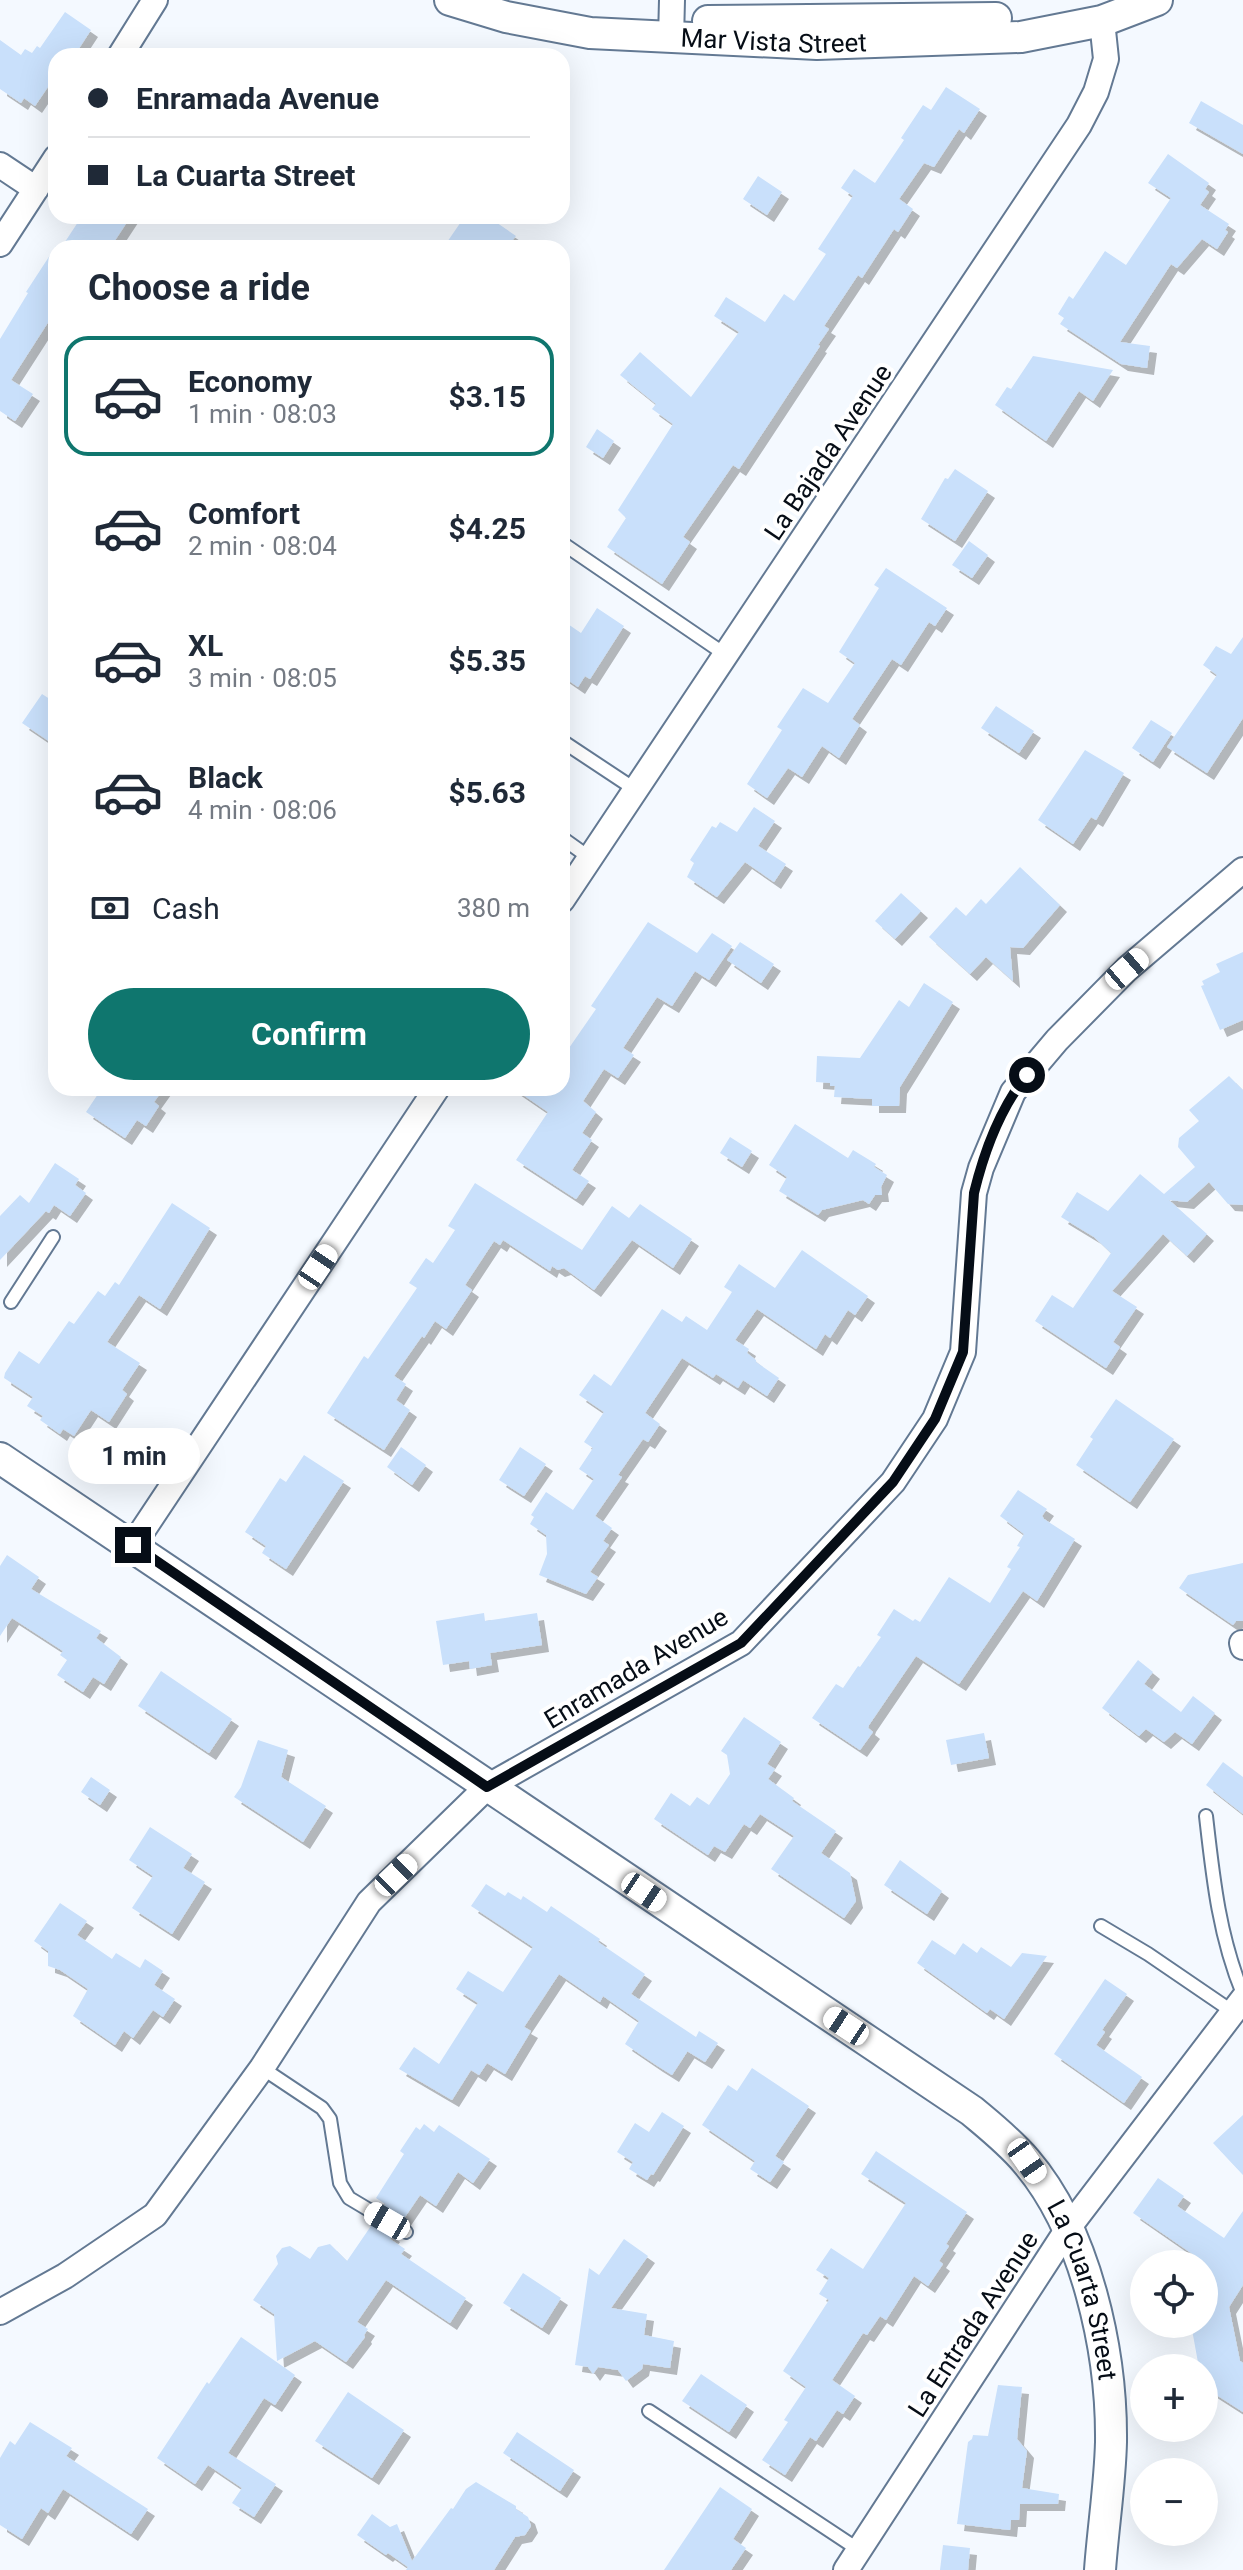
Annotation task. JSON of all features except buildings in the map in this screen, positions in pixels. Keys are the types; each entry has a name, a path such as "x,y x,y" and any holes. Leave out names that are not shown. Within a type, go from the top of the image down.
{"street":[{"path":"125,48 155,0"},
{"name":"Mar Vista Street","path":"450,0 506,17 590,33 672,20"},
{"name":"Mar Vista Street","path":"514,0 610,21 672,20 817,44 1021,37 1102,21 1157,0"},
{"name":"La Bajada Avenue","path":"570,888 1079,125 1096,92 1106,59 1102,21"},
{"path":"0,165 36,189"},
{"path":"0,244 48,170"},
{"name":"Enramada Avenue","path":"0,2312 65,2276 155,2215 262,2068 369,1902 487,1787 741,1643 893,1482 935,1419 963,1352 974,1193 981,1168 1013,1092 1057,1040 1127,969 1243,870"},
{"path":"133,1545 432,1096"},
{"name":"La Cuarta Street","path":"0,1458 972,2111 1027,2161 1069,2227 1101,2329 1109,2386 1111,2444 1100,2570"},
{"name":"La Entrada Avenue","path":"853,2560 1069,2227 1240,2002"}],"lane":[{"path":"570,548 726,655"},
{"path":"570,746 636,790"},
{"path":"570,844 590,858"},
{"path":"11,1302 53,1237"},
{"path":"1206,1816 1218,1914 1240,2002"},
{"path":"1101,1926 1240,2002"},
{"path":"262,2068 322,2108 330,2119 340,2183 349,2198 406,2232"},
{"path":"649,2411 853,2560"}],"route":[{"path":"133,1545 487,1787 741,1643 893,1482 935,1419 963,1352 974,1193 994,1134 1013,1092 1027,1075"}]}
